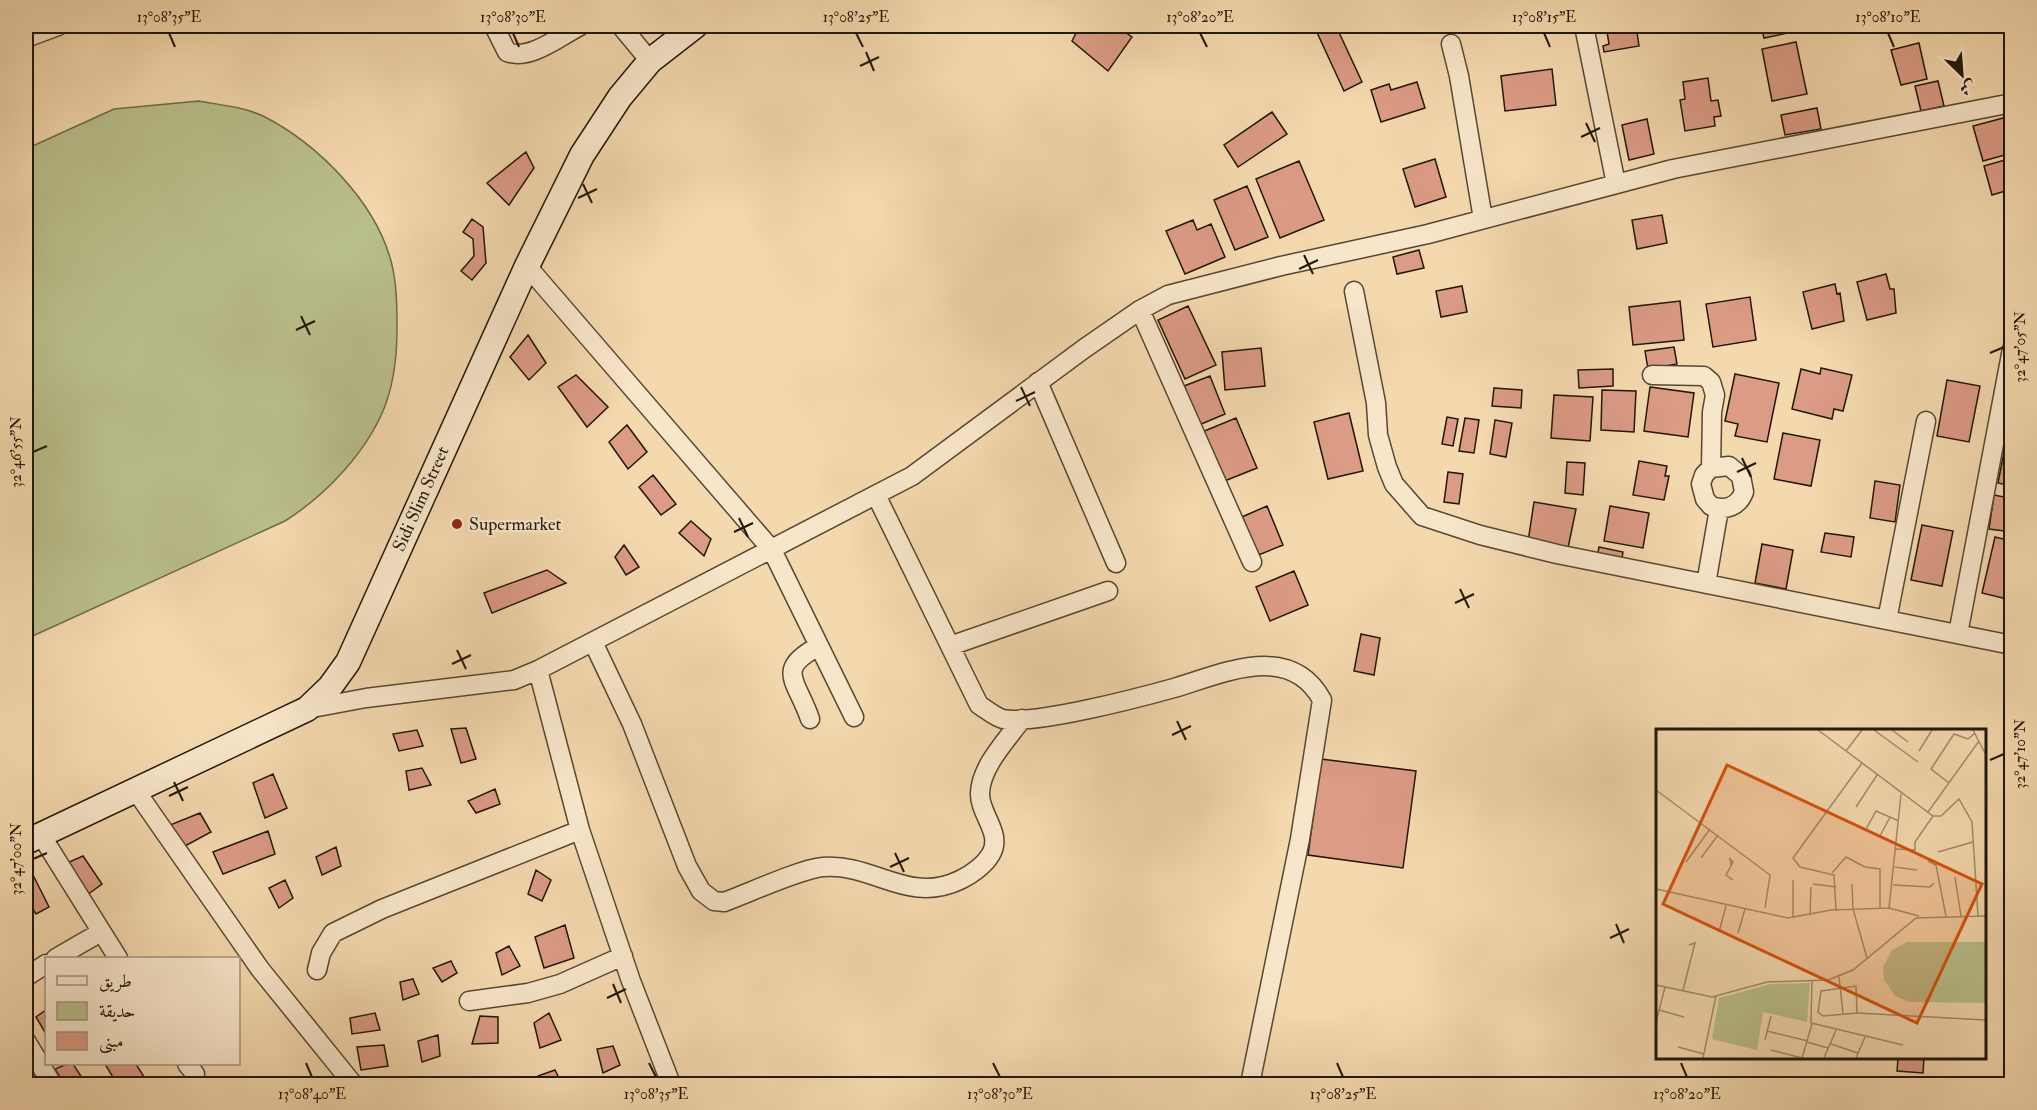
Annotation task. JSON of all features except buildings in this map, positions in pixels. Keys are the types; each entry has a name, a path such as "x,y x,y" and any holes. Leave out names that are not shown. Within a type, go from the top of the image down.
{"main road":[{"name":"Sidi Slim Street","path":"33,839 307,709 330,687 348,662 526,266 582,155 620,97 650,61 695,26"}],"street":[{"path":"26,38 58,26"},
{"path":"494,26 507,52 514,55 526,54 580,26"},
{"path":"621,26 650,61"},
{"path":"1584,26 1616,184"},
{"path":"1451,44 1460,76 1483,219"},
{"path":"307,709 366,698 514,680 538,670 912,476 1038,382 1140,310 1168,295 1201,285 1483,219 1673,169 2012,103"},
{"path":"526,266 772,550 854,717"},
{"path":"1354,291 1376,403 1378,435 1387,467 1394,483 1422,516 1480,535 1557,554 2012,645"},
{"path":"1140,310 1252,562"},
{"path":"1958,634 2012,349"},
{"path":"1652,375 1704,376 1711,382 1715,395 1712,412 1711,468 1702,478 1702,490 1708,503 1719,509 1737,503 1744,492 1738,472 1729,466 1711,468"},
{"path":"1038,382 1116,563"},
{"path":"1887,620 1926,421"},
{"path":"877,496 979,705 1001,719 1034,719 1162,691 1245,666 1270,666 1301,675 1314,686 1322,700 1304,816 1250,1084"},
{"path":"1707,584 1719,509"},
{"path":"950,646 1108,591"},
{"path":"593,642 632,724 687,866 701,891 714,901 724,902 820,867 857,870 910,888 923,890 952,884 974,873 989,857 995,840 979,796 984,775 1022,719"},
{"path":"810,719 792,677 792,666 798,657 819,646"},
{"path":"538,670 580,830 668,1084"},
{"path":"136,791 260,969 353,1084"},
{"path":"317,970 321,953 333,933 382,909 580,830"},
{"path":"33,839 117,957"},
{"path":"58,957 101,932"},
{"path":"469,1000 528,993 560,984 623,956"},
{"path":"26,977 45,965"},
{"path":"26,1041 52,1084"}],"green space":[{"path":"199,101 249,111 285,129 324,159 342,177 372,218 391,261 396,287 396,349 393,378 388,397 368,440 344,471 315,499 285,521 26,639 26,149 114,109"}],"place":[{"name":"Supermarket","path":"457,524"}]}
